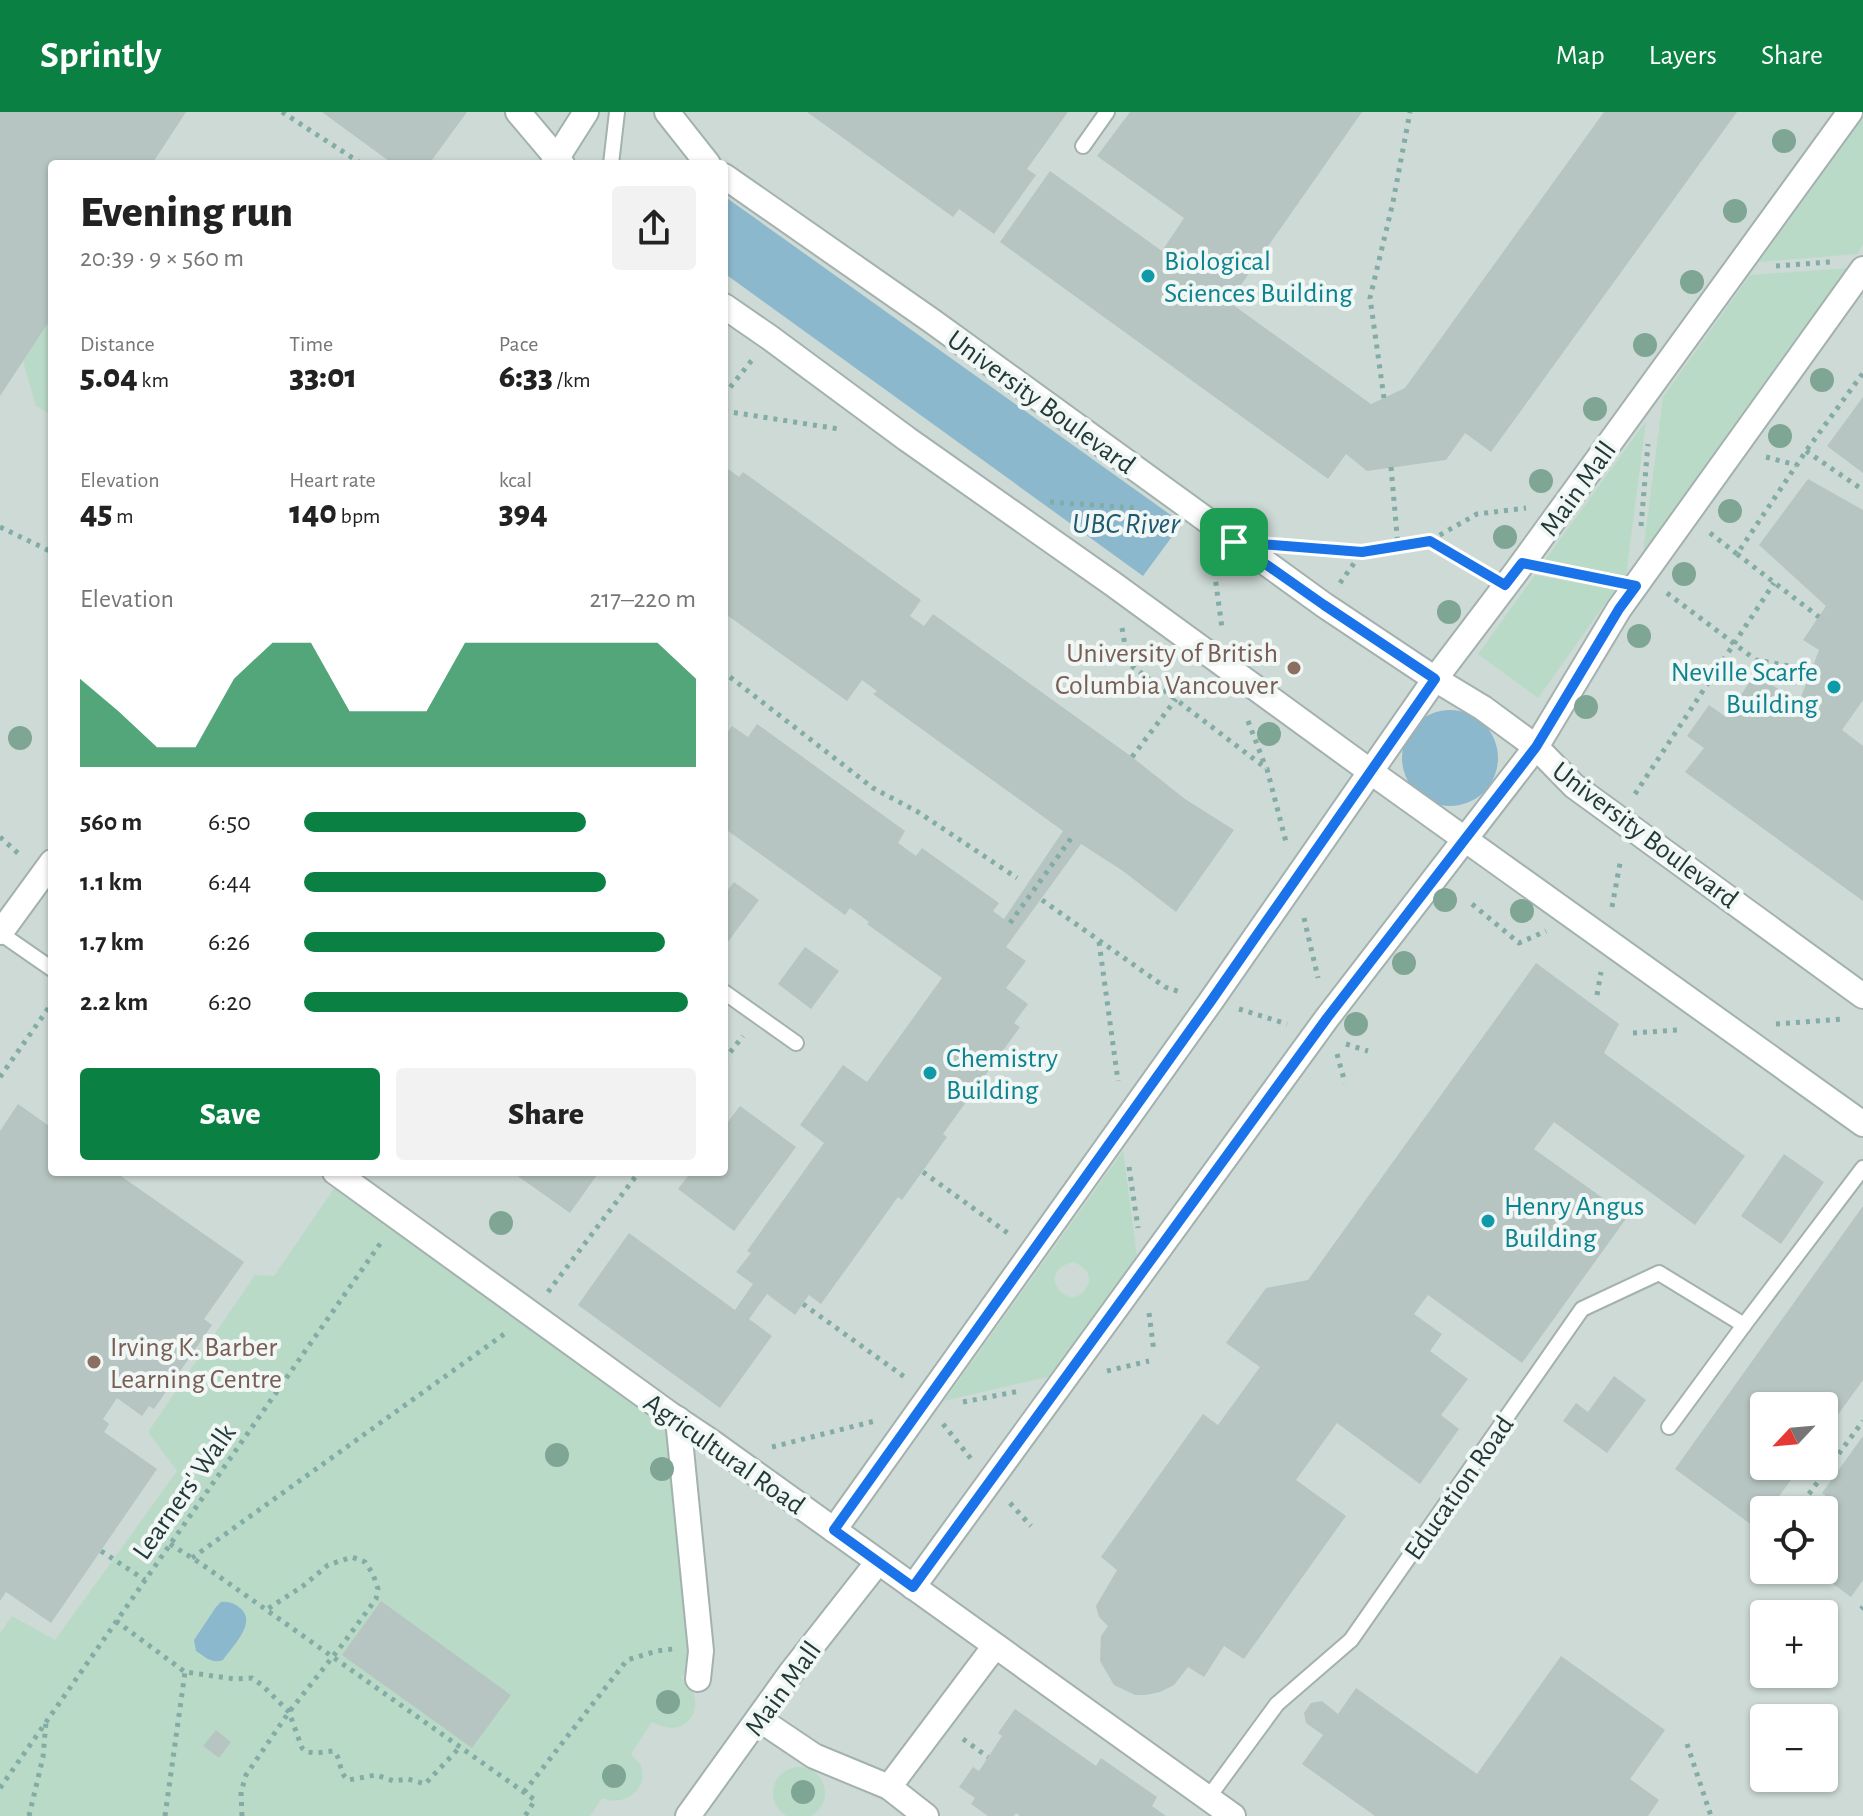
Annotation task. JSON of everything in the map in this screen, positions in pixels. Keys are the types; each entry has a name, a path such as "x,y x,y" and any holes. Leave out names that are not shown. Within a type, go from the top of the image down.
{"street":[{"path":"518,112 555,160"},
{"path":"558,160 586,112"},
{"path":"667,112 705,160"},
{"name":"Main Mall","path":"834,1530 1211,1001 1435,679 1850,112"},
{"name":"University Boulevard","path":"728,179 945,330 1324,605 1483,708 1536,747 1574,786 1863,996"},
{"path":"913,1587 1327,1018 1536,747 1611,622 1863,269"},
{"path":"728,309 1863,1124"},
{"path":"0,933 48,867"},
{"name":"Agricultural Road","path":"340,1176 1233,1816"},
{"path":"678,1419 701,1651 698,1679"},
{"name":"Main Mall","path":"688,1816 790,1674 878,1562"},
{"path":"889,1787 995,1646"},
{"path":"759,1719 814,1756 889,1787 926,1816"}],"lane":[{"path":"611,160 617,112"},
{"path":"1083,146 1107,112"},
{"path":"0,933 48,966"},
{"path":"728,995 796,1043"},
{"path":"1669,1427 1863,1168"},
{"name":"Education Road","path":"1208,1798 1277,1704 1351,1640 1582,1309 1659,1273 1744,1325"}],"path":[{"path":"282,112 356,160"},
{"path":"1384,398 1370,298 1410,112"},
{"path":"1738,268 1832,262"},
{"path":"728,390 769,337"},
{"path":"1737,554 1863,373"},
{"path":"1640,581 1653,383"},
{"path":"728,412 846,430"},
{"path":"1806,451 1863,490"},
{"path":"1391,467 1398,546"},
{"path":"991,498 1193,512"},
{"path":"1291,546 1362,552 1430,541 1477,514 1565,504"},
{"path":"1687,515 1819,617"},
{"path":"0,527 48,550"},
{"path":"1430,541 1505,585"},
{"path":"1522,563 1640,581 1756,660 1811,670"},
{"path":"1618,818 1774,583"},
{"path":"1113,584 1128,663 1267,769 1296,879"},
{"path":"728,680 730,677 873,788 918,812 1017,878"},
{"path":"1132,757 1176,699"},
{"path":"1010,923 1072,837"},
{"path":"1042,900 1061,914"},
{"path":"1472,904 1519,943"},
{"path":"0,1077 48,1009"},
{"path":"923,1172 1032,1251"},
{"path":"192,1558 532,1314 636,1176"},
{"name":"Learners' Walk","path":"0,1788 398,1218"},
{"path":"803,1304 929,1395"},
{"path":"1807,1496 1863,1421"},
{"path":"170,1544 535,1800 525,1816"},
{"path":"101,1551 145,1580"},
{"path":"242,1816 241,1792 246,1775 289,1712 376,1599 378,1589 365,1562 352,1557 328,1565 266,1610"},
{"path":"116,1621 185,1672 235,1679 252,1678 289,1712 302,1748 316,1753 333,1751 338,1755 342,1775 348,1780 376,1775 394,1781 408,1779 425,1784 460,1747"},
{"path":"524,1792 627,1660 657,1651 684,1648"},
{"path":"165,1816 185,1672"},
{"path":"29,1816 43,1757 46,1721"},
{"path":"1687,1744 1711,1816"}],"shaded area":[{"name":"University of British Columbia Vancouver","path":"0,112 1863,112 1863,1816 0,1816"}],"green space":[{"path":"1863,118 1863,245 1857,254 1759,262"},
{"path":"1848,268 1643,552 1663,397 1750,275"},
{"path":"48,323 48,413 36,406 23,361"},
{"path":"1646,421 1626,576 1545,560"},
{"path":"1535,575 1615,590 1538,698 1478,654"},
{"path":"1123,1151 1137,1256 1052,1376 944,1401","holes":["1073,1262 1085,1269 1089,1281 1078,1296 1070,1297 1058,1288 1056,1274 1062,1267"]},
{"path":"337,1184 670,1424 693,1638 681,1678 694,1694 694,1712 684,1725 675,1728 652,1722 631,1754 640,1764 642,1773 638,1788 626,1798 602,1798 590,1816 0,1816 0,1633 12,1616 55,1640 177,1471 148,1432 255,1275 274,1276"},
{"path":"789,1769 809,1769 823,1783 823,1803 809,1817 789,1817 775,1803 775,1783"}],"water":[{"name":"UBC River","path":"728,199 1182,523 1143,576 728,276"},
{"path":"1450,710 1468,714 1484,724 1494,740 1498,758 1494,776 1484,792 1468,802 1450,806 1432,802 1416,792 1406,776 1402,758 1406,740 1416,724 1432,714"},
{"path":"221,1602 238,1606 246,1620 242,1634 223,1660 215,1661 196,1651 194,1640"}],"building":[{"path":"0,112 186,112 155,160 48,160 48,323 0,396"},
{"path":"322,112 467,112 432,160 388,160"},
{"path":"807,112 1068,112 1027,169 1036,175 994,234 959,209 953,217"},
{"name":"Biological Sciences Building","path":"1130,112 1362,112 1229,302 1371,404 1405,388 1604,112 1737,112 1491,452 1465,433 1446,460 1367,471 1346,454 1328,479 1000,242 1050,171 1162,251 1184,218 1097,156"},
{"path":"1863,397 1863,473 1827,446"},
{"path":"728,469 739,477 743,472 921,600 910,616 924,626 933,614 1132,757 1185,799 1234,830 1176,912 1123,871 1081,844 1006,947 1026,961 1006,988 1028,1004 1014,1023 1020,1027 943,1134 947,1137 902,1200 898,1197 821,1304 809,1295 795,1315 767,1294 749,1319 772,1336 720,1408 578,1305 629,1233 735,1310 753,1284 736,1272 751,1253 747,1251 824,1143 800,1125 843,1065 867,1082 942,978 867,924 869,922 850,908 845,915 728,831 728,732 732,726 748,737 757,724 905,831 898,843 916,856 922,848 999,903 993,911 1004,919 1063,831 873,694 877,691 862,680 847,701 728,616"},
{"name":"Neville Scarfe Building","path":"1808,479 1863,510 1863,700 1842,730 1863,746 1863,901 1685,772 1704,748 1687,736 1709,705 1726,717 1755,674 1799,702 1819,650 1803,640 1826,606 1759,545"},
{"path":"734,882 759,900 728,942 728,890"},
{"path":"805,947 839,971 811,1009 778,984"},
{"name":"Henry Angus Building","path":"1536,963 1619,1024 1604,1053 1745,1156 1695,1225 1554,1122 1534,1149 1628,1216 1522,1363 1428,1295 1414,1314 1442,1334 1430,1351 1468,1379 1441,1415 1459,1429 1420,1484 1337,1423 1296,1480 1346,1516 1244,1659 1224,1646 1204,1677 1188,1667 1174,1685 1146,1695 1135,1695 1114,1685 1100,1661 1101,1636 1108,1626 1099,1617 1096,1606 1117,1570 1101,1557 1203,1414 1218,1425 1260,1367 1226,1343 1266,1288 1308,1280"},
{"name":"Irving K. Barber Learning Centre","path":"18,1104 48,1125 48,1176 121,1176 244,1262 204,1319 212,1325 154,1409 149,1406 142,1416 117,1398 103,1419 109,1424 104,1432 157,1469 51,1623 6,1592 0,1601 0,1131"},
{"path":"740,1106 796,1147 734,1231 678,1189 688,1176 728,1176 728,1122"},
{"path":"1784,1154 1824,1182 1781,1244 1741,1216"},
{"path":"518,1176 596,1176 570,1213"},
{"path":"1863,1206 1863,1380 1838,1415 1838,1392 1750,1392 1750,1480 1791,1480 1779,1496 1750,1496 1750,1524 1675,1469"},
{"path":"1614,1376 1646,1400 1607,1453 1563,1421 1576,1403 1588,1412"},
{"path":"1863,1436 1863,1580 1851,1597 1833,1584 1838,1584 1838,1496 1822,1493 1831,1480 1838,1480 1838,1471"},
{"path":"381,1601 511,1695 472,1748 342,1655"},
{"path":"1561,1656 1665,1730 1630,1779 1659,1800 1648,1816 1375,1816 1302,1764 1323,1735 1306,1723 1304,1713 1311,1703 1322,1701 1338,1714 1356,1688 1477,1774"},
{"path":"1015,1709 1096,1766 1101,1758 1157,1797 1152,1806 1166,1816 1020,1816 1016,1813 1014,1816 988,1816 971,1804 975,1798 959,1787 973,1767 979,1771 1002,1736 998,1733"},
{"path":"216,1730 231,1742 219,1758 203,1746"}],"place":[{"name":"Biological Sciences Building","path":"1148,276"},
{"name":"University of British Columbia Vancouver","path":"1294,668"},
{"name":"Neville Scarfe Building","path":"1834,687"},
{"name":"Chemistry Building","path":"930,1073"},
{"name":"Henry Angus Building","path":"1488,1221"},
{"name":"Irving K. Barber Learning Centre","path":"94,1362"}],"route":[{"path":"1430,541 1505,585 1522,563 1636,586 1536,747 1327,1018 913,1587 834,1530 1211,1001 1435,679 1234,542 1362,552 1430,541"}]}
